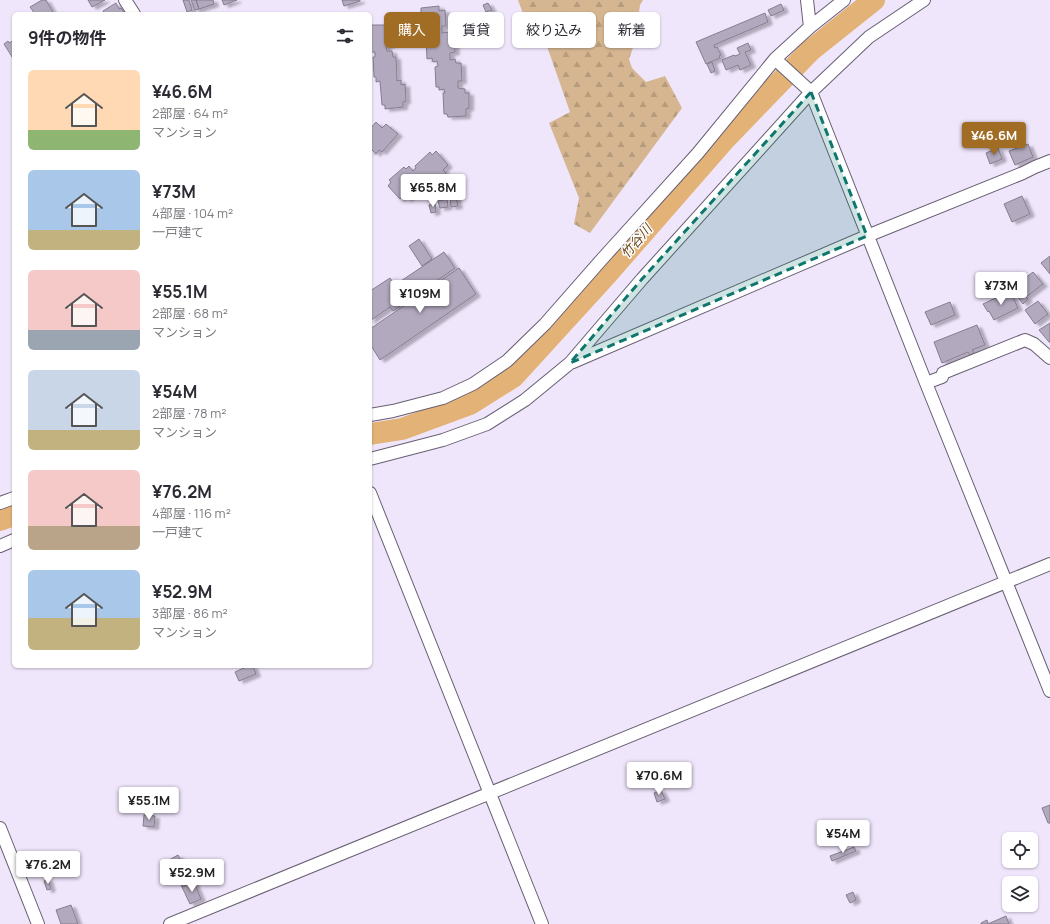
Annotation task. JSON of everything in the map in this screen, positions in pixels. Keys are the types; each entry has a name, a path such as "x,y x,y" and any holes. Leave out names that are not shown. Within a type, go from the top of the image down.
{"street":[{"path":"126,0 133,12"},
{"path":"807,0 810,27"},
{"path":"372,415 393,411 442,398 473,384 506,361 545,324 698,153 777,61 810,27 844,0"},
{"path":"372,458 443,440 487,424 525,400 570,363 647,274 811,92 869,37 924,0"},
{"path":"777,61 811,92 867,236 1050,692"},
{"path":"570,363 867,236 1022,173 1034,166 1050,160"},
{"path":"926,384 942,377 943,373 1025,340 1034,344 1050,358"},
{"path":"372,498 542,924"},
{"path":"0,504 12,499"},
{"path":"0,546 12,541"},
{"path":"170,924 1050,564"},
{"path":"0,828 38,924"}],"highlighted area":[{"path":"811,92 867,236 570,363 642,279"}],"green space":[{"path":"518,0 643,0 640,5 639,12 604,12 604,48 633,48 629,59 632,68 646,82 665,76 682,108 590,233 574,224 579,198 549,123 570,112 548,48 596,48 596,12 522,12"}],"building":[{"path":"42,0 46,0 53,12 34,12 30,7"},
{"path":"88,0 105,0 92,7"},
{"path":"183,0 189,0 192,10 187,12"},
{"path":"191,0 196,0 199,9 195,10"},
{"path":"196,0 213,0 214,4 199,9"},
{"path":"222,0 237,0 224,5"},
{"path":"342,0 360,0 360,1 344,6"},
{"path":"116,3 119,9 121,8 124,12 104,12"},
{"path":"488,3 492,10 486,12 483,5"},
{"path":"781,4 784,10 771,16 768,10"},
{"path":"439,6 439,11 445,10 446,26 442,26 442,33 448,32 448,48 455,48 455,52 450,53 450,60 455,59 456,63 461,63 462,81 458,81 458,88 465,89 465,93 469,93 469,108 466,109 466,116 448,117 447,114 444,114 444,89 439,90 439,87 436,87 435,67 438,66 437,61 433,62 432,58 427,59 426,48 440,48 440,12 421,12 421,8"},
{"path":"765,13 768,22 714,45 715,48 717,47 721,55 719,56 720,58 706,64 696,42"},
{"path":"372,25 384,25 384,48 386,48 387,51 392,51 393,57 396,57 397,81 401,80 401,85 405,84 406,101 403,102 403,107 385,109 385,105 382,105 380,81 376,82 376,77 374,77 373,57 375,57 375,52 372,52"},
{"path":"8,41 9,43 12,41 12,57 4,44"},
{"path":"748,43 751,50 745,52 751,65 740,70 738,65 726,70 722,60 740,54 737,48"},
{"path":"712,62 715,71 711,73 707,64"},
{"path":"376,122 382,128 386,124 398,134 382,152 379,150 376,154 372,150 372,127"},
{"path":"1028,144 1033,157 1015,165 1009,151"},
{"path":"998,148 1002,159 990,164 986,153"},
{"path":"436,151 448,165 443,170 446,173 433,184 430,181 425,184 422,180 417,184 420,188 407,199 404,195 400,199 388,186 391,182 389,180 404,167 406,169 409,166 413,171 416,168 415,166 430,152 432,155"},
{"path":"1022,196 1030,214 1012,222 1004,204"},
{"path":"456,197 458,206 451,207 450,198"},
{"path":"447,199 448,207 440,208 438,201"},
{"path":"435,204 436,212 431,213 429,205"},
{"path":"419,239 432,259 422,266 409,246"},
{"path":"444,252 455,268 393,311 390,307 372,320 372,290 390,278 395,285"},
{"path":"1050,256 1050,274 1041,263"},
{"path":"459,268 476,294 380,360 372,347 372,328"},
{"path":"1033,272 1043,284 1026,297 1028,299 1023,304 1010,287"},
{"path":"1010,291 1018,308 994,320 983,304"},
{"path":"1038,301 1048,314 1035,324 1025,310"},
{"path":"950,302 955,315 931,325 925,312"},
{"path":"1050,323 1050,342 1049,342 1039,330"},
{"path":"977,325 985,345 972,350 974,353 970,355 968,352 942,363 934,342"},
{"path":"244,668 254,668 256,674 239,681 235,672"},
{"path":"661,790 665,799 657,802 654,793"},
{"path":"1050,805 1050,823 1048,823 1042,808"},
{"path":"144,815 155,816 154,827 143,826"},
{"path":"854,847 856,851 832,861 830,856"},
{"path":"178,855 181,860 172,865 169,860"},
{"path":"182,860 186,870 177,874 173,865"},
{"path":"187,870 193,882 182,887 178,874"},
{"path":"48,879 51,889 47,890 44,881"},
{"path":"194,882 201,899 190,904 182,887"},
{"path":"853,892 856,900 850,903 846,895"},
{"path":"71,905 78,924 61,924 56,910"},
{"path":"1006,916 1009,924 988,924"},
{"path":"987,920 988,924 981,924 981,923"}],"waterway":[{"name":"竹谷川","path":"372,434 402,429 470,404 513,377 608,273 725,139 810,51 874,0"},
{"name":"竹谷川","path":"0,520 12,516"}]}
